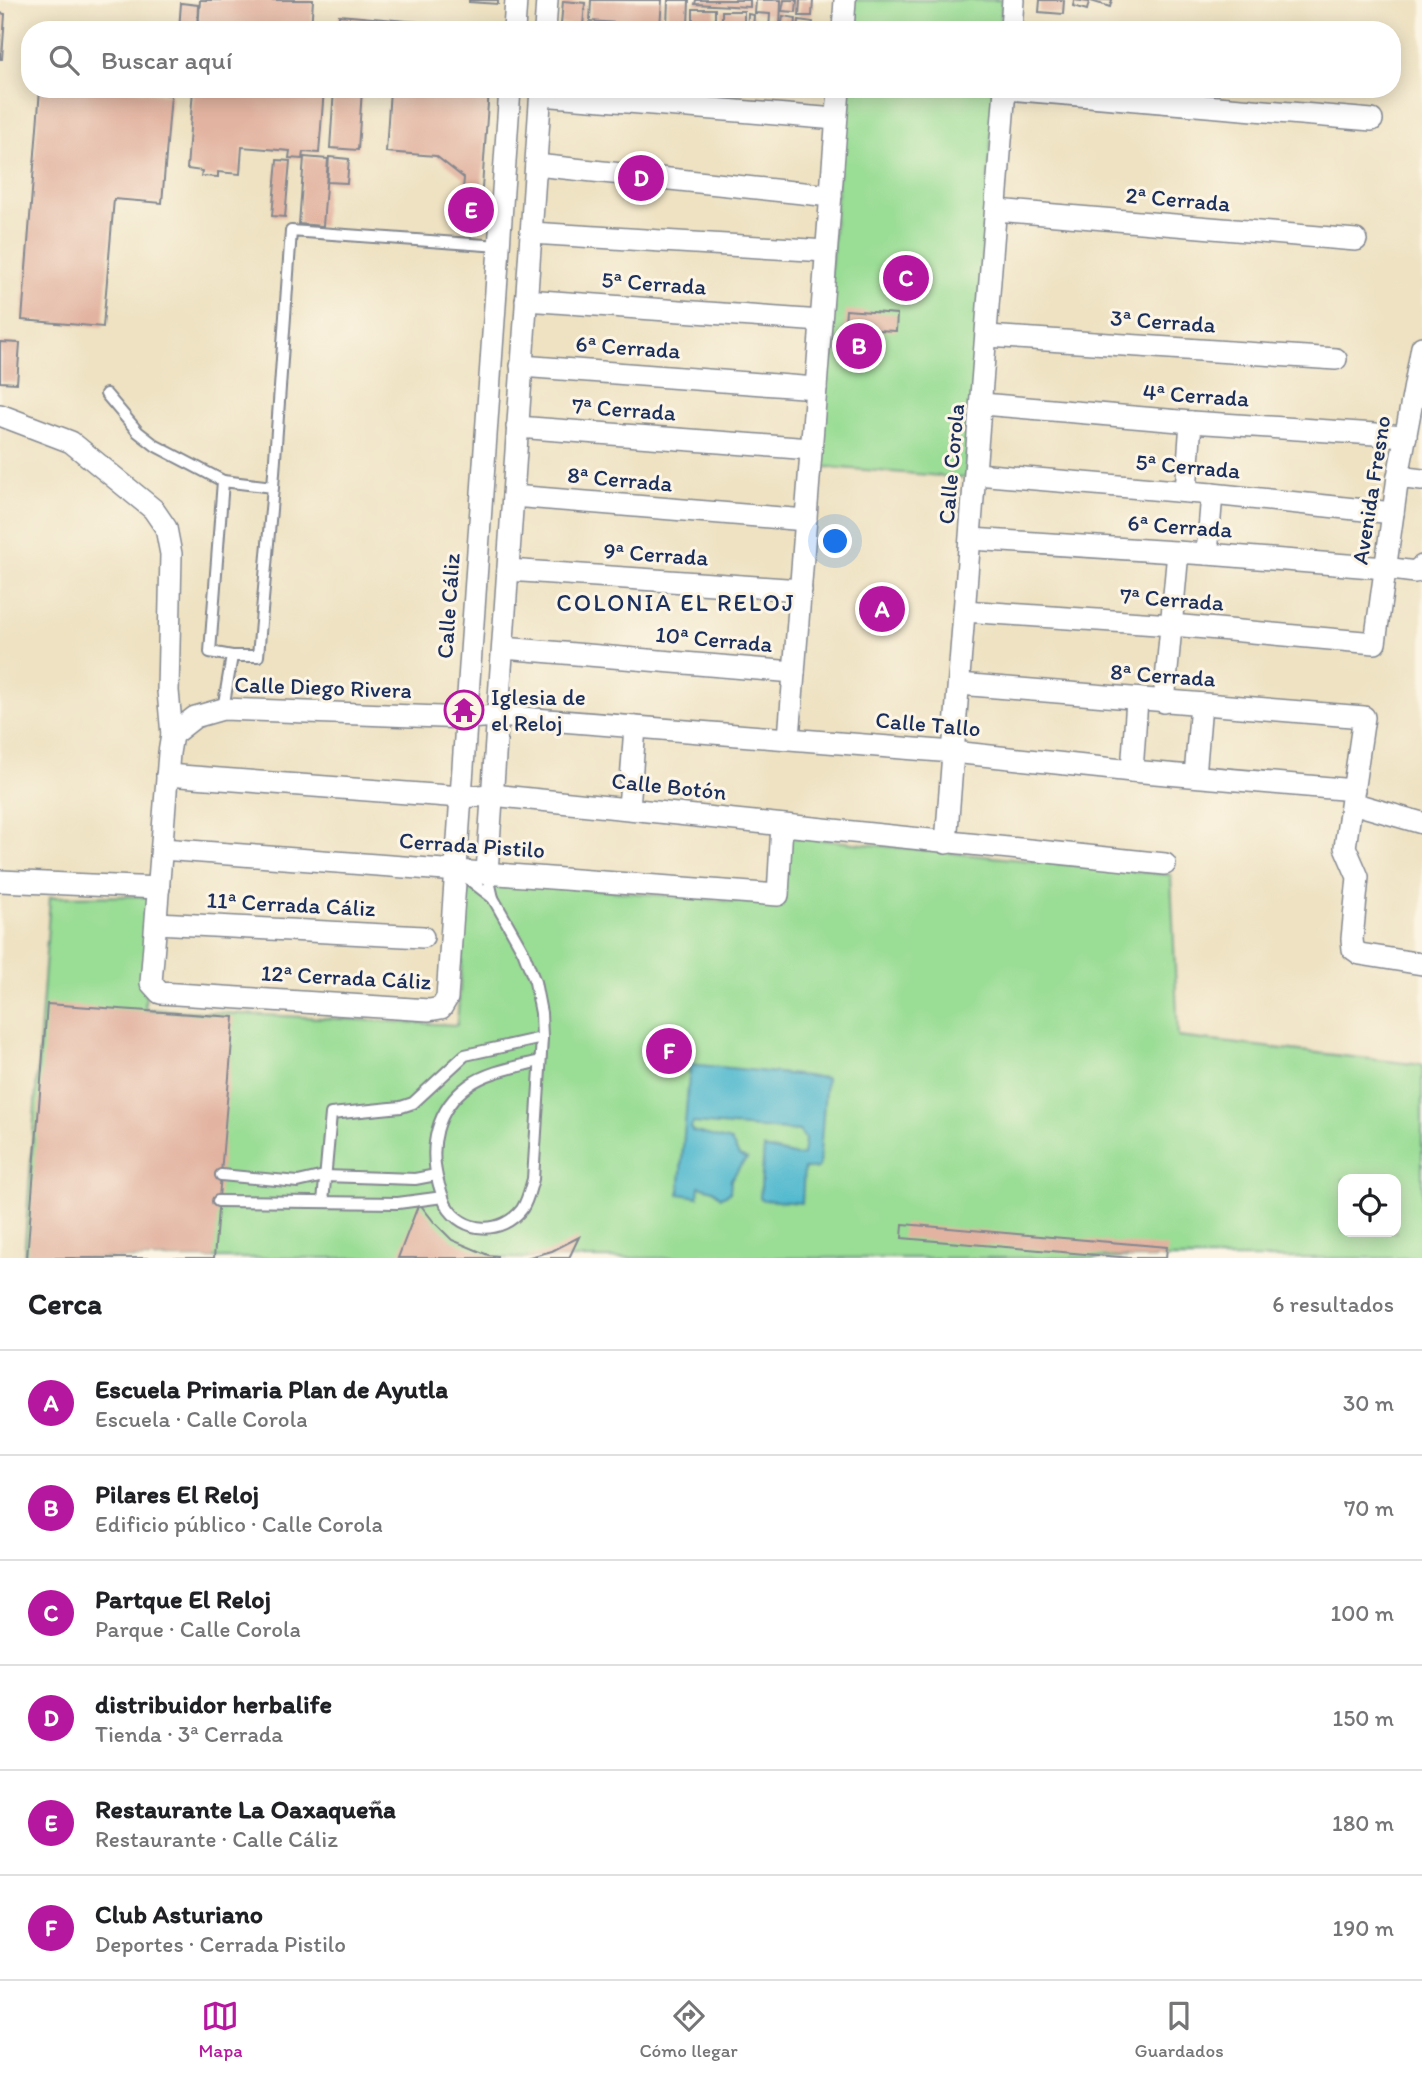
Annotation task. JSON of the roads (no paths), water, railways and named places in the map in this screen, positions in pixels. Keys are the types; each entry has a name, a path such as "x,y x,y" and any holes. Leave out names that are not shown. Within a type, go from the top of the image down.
{"street":[{"path":"515,21 516,0"},
{"path":"546,21 547,0"},
{"path":"844,21 845,0"},
{"path":"1011,21 1013,0"},
{"name":"Calle Cáliz","path":"441,1008 447,998 509,98"},
{"path":"487,872 541,98"},
{"path":"609,98 836,118"},
{"path":"789,738 838,98"},
{"name":"Calle Corola","path":"946,843 1005,98"},
{"path":"1112,98 1372,120"},
{"path":"536,164 831,195"},
{"path":"503,187 534,189"},
{"name":"2ª Cerrada","path":"996,210 1356,240"},
{"path":"531,233 827,251"},
{"name":"5ª Cerrada","path":"526,300 821,321"},
{"name":"3ª Cerrada","path":"987,335 1336,359"},
{"name":"Avenida Fresno","path":"1375,643 1398,477 1410,436 1422,347"},
{"name":"6ª Cerrada","path":"521,366 816,388"},
{"name":"4ª Cerrada","path":"982,404 1191,422 1410,436"},
{"path":"0,415 71,442 153,509 166,528 171,554 168,691 172,734 157,923"},
{"path":"1186,491 1191,422"},
{"name":"7ª Cerrada","path":"517,427 811,449"},
{"path":"484,458 515,460"},
{"name":"5ª Cerrada","path":"977,474 1186,491 1393,513"},
{"path":"1398,477 1422,480"},
{"path":"1206,554 1212,494"},
{"name":"8ª Cerrada","path":"513,496 806,520"},
{"name":"6ª Cerrada","path":"971,539 1206,554 1415,572 1422,566"},
{"path":"1164,702 1178,552"},
{"name":"9ª Cerrada","path":"508,570 801,590"},
{"name":"7ª Cerrada","path":"964,611 1172,625 1375,643"},
{"name":"10ª Cerrada","path":"503,648 794,672"},
{"name":"8ª Cerrada","path":"958,684 1364,718 1353,796"},
{"path":"1132,771 1137,700"},
{"path":"1195,776 1201,704"},
{"name":"Calle Diego Rivera","path":"172,734 195,717 223,709 467,718 498,716"},
{"name":"Calle Tallo","path":"498,716 953,752 1195,776 1353,796 1422,823"},
{"path":"629,808 635,727"},
{"name":"Calle Botón","path":"167,775 461,797 492,796 629,808 1165,864"},
{"path":"1353,796 1345,847 1358,877 1353,948 1360,954 1422,964"},
{"name":"Cerrada Pistilo","path":"162,849 778,895 782,825"},
{"path":"0,881 159,888"},
{"name":"12ª Cerrada Cáliz","path":"157,923 151,984 160,993 429,1010 441,1008"},
{"name":"11ª Cerrada Cáliz","path":"157,923 423,937"}],"lane":[{"path":"223,481 211,652 232,656 258,656 291,231 499,246"},
{"path":"106,394 138,432 156,446 223,481 273,487"},
{"path":"223,709 232,656"},
{"path":"456,869 493,898"},
{"path":"487,872 493,898 523,951 535,982 541,1013 542,1038 533,1179 528,1198 508,1222 495,1227 477,1228 462,1222 446,1205 433,1166 435,1138 442,1116 454,1099 470,1084 491,1074 540,1061"},
{"path":"323,1202 331,1114 401,1107 413,1102 465,1055 542,1038"},
{"path":"221,1175 298,1182 324,1176 415,1179 436,1175"},
{"path":"218,1201 398,1203 443,1198"}],"water":[{"path":"690,1064 826,1078 819,1166 815,1169 804,1169 802,1203 760,1198 764,1148 803,1155 805,1139 799,1131 693,1123 692,1131 731,1141 739,1156 747,1159 731,1179 730,1193 721,1197 713,1190 699,1186 698,1197 679,1194"}],"place":[{"name":"distribuidor herbalife","path":"641,178"},
{"name":"Restaurante La Oaxaqueña","path":"471,210"},
{"name":"Partque El Reloj","path":"906,278"},
{"name":"Pilares El Reloj","path":"859,346"},
{"name":"Escuela Primaria Plan de Ayutla","path":"882,609"},
{"name":"Iglesia de el Reloj","path":"464,710"},
{"name":"Club Asturiano","path":"669,1051"}],"district":[{"name":"COLONIA EL RELOJ","path":"676,602"}]}
